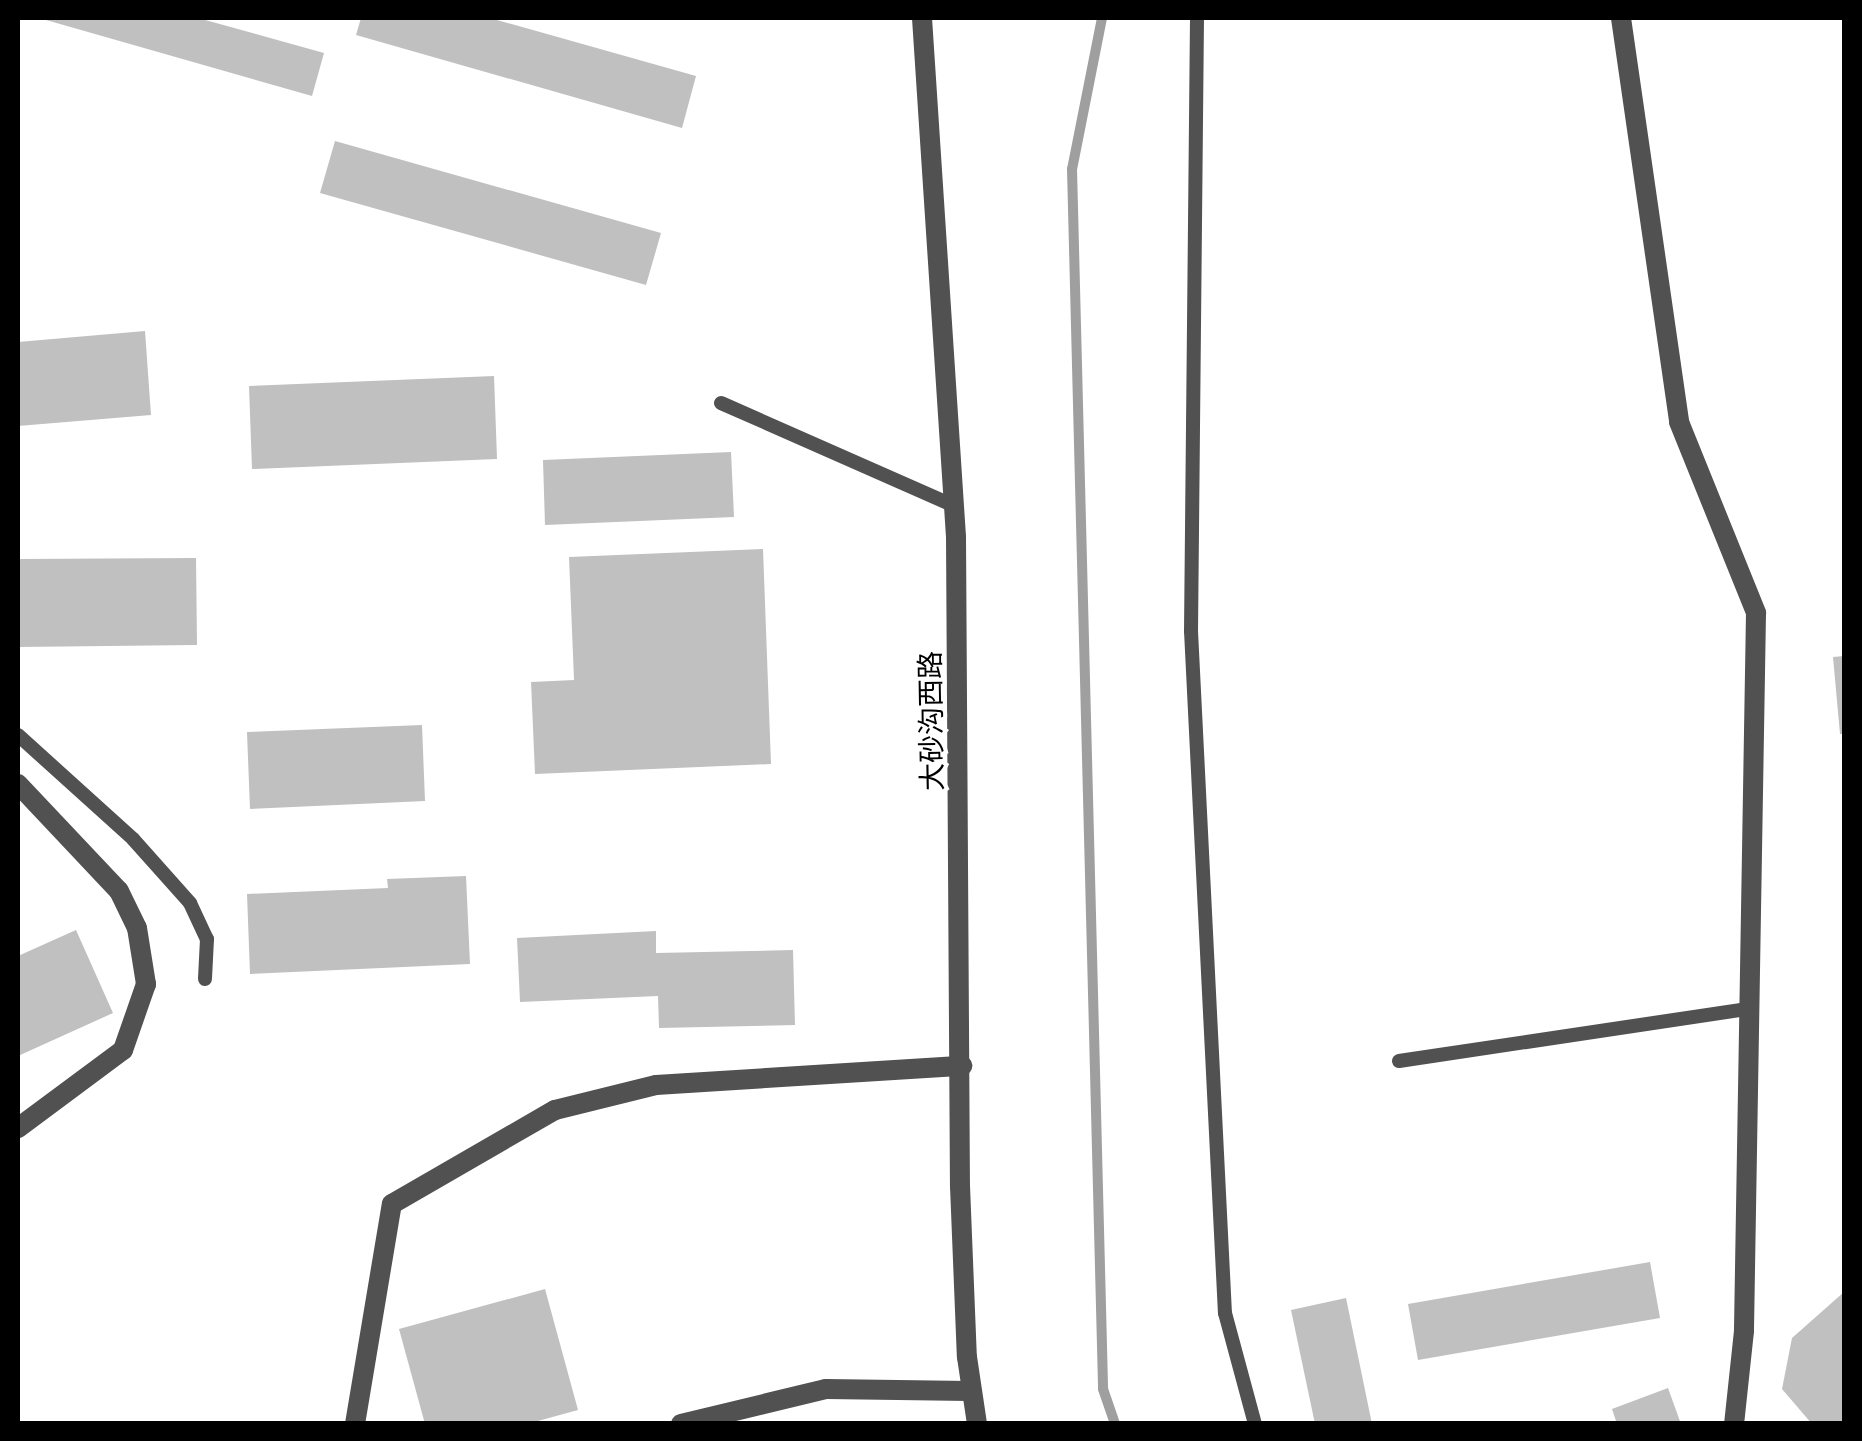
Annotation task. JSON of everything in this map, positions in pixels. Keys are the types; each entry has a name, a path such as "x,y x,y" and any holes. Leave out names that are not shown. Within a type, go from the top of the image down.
{"street":[{"name":"大砂沟西路","path":"922,18 954,506 969,1391 977,1424"},
{"path":"1621,18 1680,422 1756,613 1746,1010 1744,1331 1734,1424"},
{"path":"18,784 119,891 137,928 146,984 122,1050 18,1128"},
{"path":"355,1424 392,1204 556,1110 656,1085 962,1066"},
{"path":"681,1424 826,1388 969,1391"}],"lane":[{"path":"1197,18 1191,631 1225,1313 1255,1424"},
{"path":"721,403 954,506"},
{"path":"18,736 133,840 190,903 207,939 205,978"},
{"path":"1399,1061 1746,1010"}],"building":[{"path":"39,18 198,18 324,53 312,96"},
{"path":"361,18 490,18 696,76 682,128 356,35"},
{"path":"335,141 661,233 646,285 320,193"},
{"path":"145,331 151,415 18,426 18,342"},
{"path":"494,376 497,459 252,469 249,386"},
{"path":"731,452 734,517 545,525 543,460"},
{"path":"763,549 771,764 535,774 531,682 574,680 569,557"},
{"path":"196,558 197,645 18,647 18,559"},
{"path":"1844,656 1844,734 1840,734 1833,657"},
{"path":"422,725 425,801 250,809 247,732"},
{"path":"466,876 470,964 250,974 247,894 388,888 387,879"},
{"path":"76,930 113,1013 18,1056 18,956"},
{"path":"656,931 656,953 793,950 795,1025 659,1028 658,996 520,1002 517,938"},
{"path":"1650,1262 1660,1318 1418,1360 1408,1304"},
{"path":"545,1289 578,1410 527,1424 425,1424 399,1329"},
{"path":"1844,1292 1844,1424 1812,1424 1782,1389 1792,1338"},
{"path":"1346,1298 1372,1424 1315,1424 1291,1310"},
{"path":"1668,1388 1681,1424 1617,1424 1612,1409"}],"waterway":[{"path":"1102,18 1072,169 1103,1389 1115,1424"}]}
